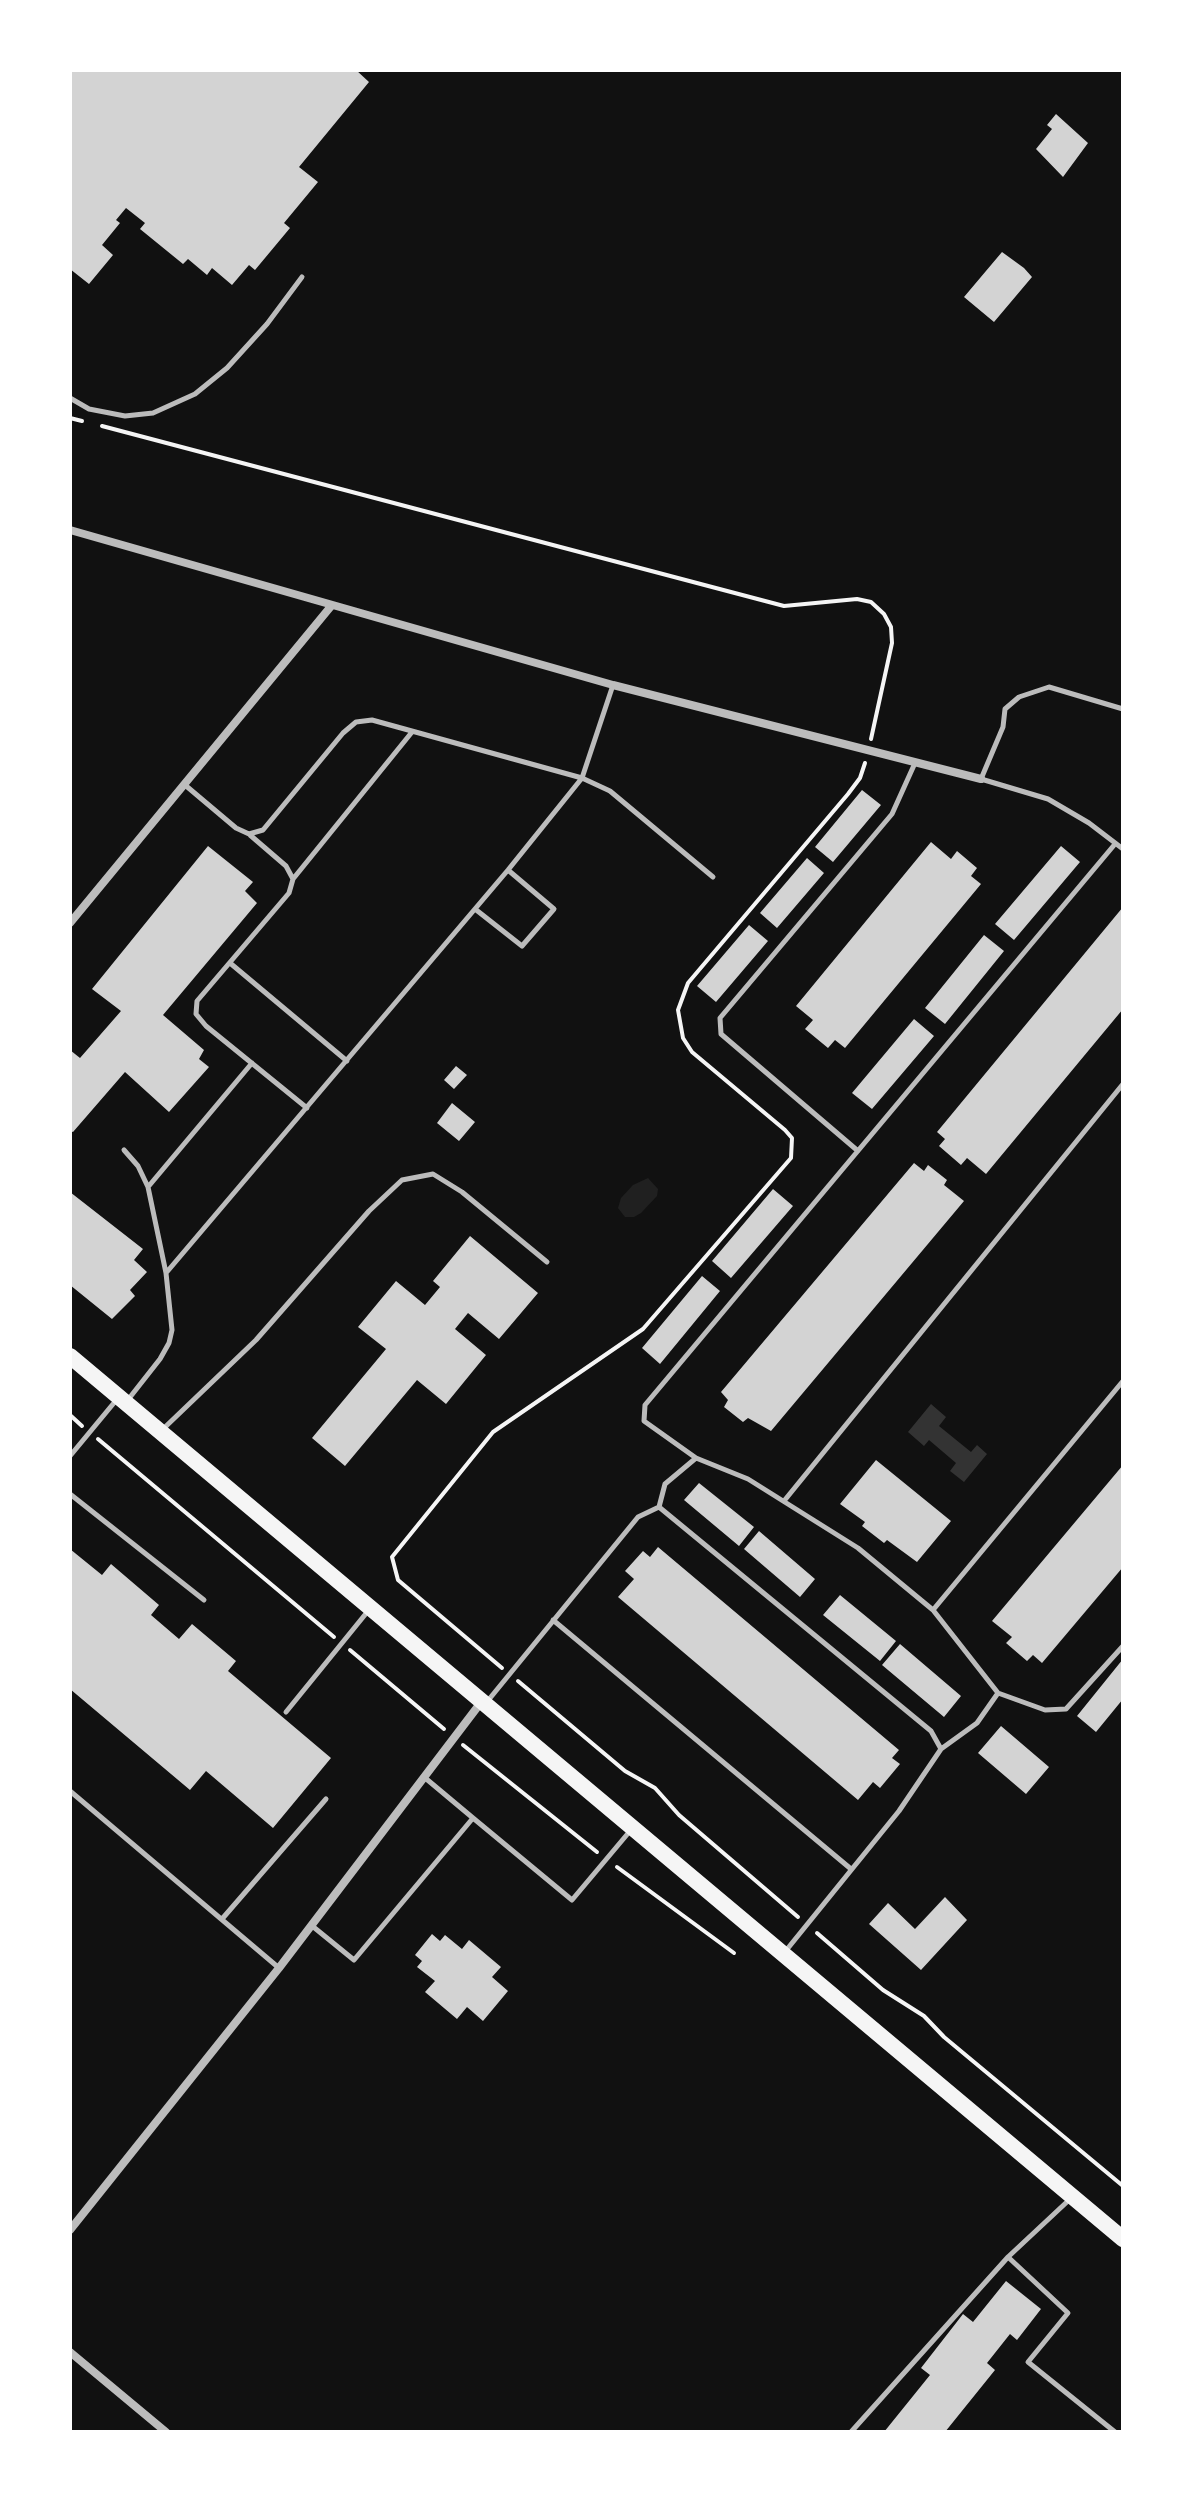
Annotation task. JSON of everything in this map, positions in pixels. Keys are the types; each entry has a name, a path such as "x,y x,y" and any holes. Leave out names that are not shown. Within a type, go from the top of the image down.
{"main road":[{"path":"70,1356 1123,2239"}],"street":[{"path":"70,530 613,685 981,779"},
{"path":"70,923 332,605"},
{"path":"70,2230 279,1968 483,1702"},
{"path":"70,2352 166,2432"}],"lane":[{"path":"70,398 89,409 125,416 153,413 195,394 227,368 267,324 302,277"},
{"path":"166,1273 508,870 582,778 613,685"},
{"path":"1123,709 1049,687 1019,697 1004,707 1003,727 981,779 1048,799 1089,823 1123,849"},
{"path":"249,834 263,830 343,733 356,722 372,720 582,778 610,791 713,877"},
{"path":"307,1108 206,1026 196,1014 197,1001 289,893 293,879 412,732"},
{"path":"858,1151 721,1034 720,1018 892,814 915,762"},
{"path":"184,785 236,828 249,834 286,866 293,879"},
{"path":"1115,844 645,1405 644,1421 696,1458 748,1479 858,1548 933,1610 998,1693 1045,1710 1066,1709 1123,1646"},
{"path":"475,909 522,946 554,909 508,870"},
{"path":"230,963 347,1061"},
{"path":"148,1187 252,1063"},
{"path":"784,1501 1123,1084"},
{"path":"70,1456 160,1359 172,1330 166,1273 148,1187 138,1166 124,1150"},
{"path":"160,1431 256,1340 369,1211 402,1180 433,1174 462,1192 547,1262"},
{"path":"933,1610 1123,1381"},
{"path":"483,1702 638,1517 659,1507 665,1484 696,1458"},
{"path":"70,1494 204,1600"},
{"path":"659,1507 931,1731 941,1749"},
{"path":"286,1712 371,1608"},
{"path":"553,1620 851,1869"},
{"path":"784,1954 899,1811 941,1749 977,1723 998,1693"},
{"path":"424,1776 572,1900 633,1827"},
{"path":"70,1791 279,1968"},
{"path":"222,1919 326,1799"},
{"path":"311,1925 354,1960 473,1818"},
{"path":"851,2432 1008,2257 1073,2197"},
{"path":"1008,2257 1068,2313 1028,2362 1115,2432"}],"path":[{"path":"70,418 784,606 857,599 871,602 884,614 891,627 892,643 860,778 688,983 678,1010 683,1038 692,1052 785,1130 792,1138 791,1158 643,1329 493,1432 392,1557 398,1580 625,1771 655,1788 679,1815 883,1990 924,2016 944,2037 1123,2186"},
{"path":"70,1415 454,1737 606,1859 734,1953"}],"shaded area":[{"path":"648,1178 658,1189 657,1196 641,1213 625,1217 618,1208 621,1198 633,1185"},
{"path":"931,1404 946,1417 939,1426 971,1452 977,1445 987,1454 964,1482 950,1471 956,1463 929,1440 924,1446 908,1432"}],"building":[{"path":"70,70 356,70 369,82 299,167 318,182 284,223 290,228 255,270 249,265 232,285 212,268 207,275 188,259 183,264 140,229 145,223 126,208 116,220 120,223 102,245 113,255 89,284 70,269"},
{"path":"1056,114 1088,143 1063,177 1036,149 1052,129 1047,125"},
{"path":"1002,252 1032,277 994,322 964,297"},
{"path":"862,790 881,805 833,862 815,847"},
{"path":"931,842 951,859 957,851 977,868 971,876 981,884 845,1048 835,1040 828,1048 805,1029 813,1020 796,1006"},
{"path":"208,846 253,882 245,891 257,903 163,1015 204,1050 199,1059 209,1067 169,1112 125,1072 73,1132 70,1131 70,1050 80,1058 121,1011 92,989"},
{"path":"1061,846 1080,862 1014,940 995,924"},
{"path":"807,858 824,873 777,928 760,913"},
{"path":"1123,907 1123,1009 986,1174 967,1158 961,1165 939,1146 945,1139 937,1132"},
{"path":"749,925 768,941 716,1002 697,986"},
{"path":"984,935 1004,951 945,1024 925,1008"},
{"path":"914,1019 934,1036 872,1109 852,1093"},
{"path":"456,1066 467,1075 454,1089 444,1080"},
{"path":"452,1103 475,1122 459,1141 437,1123"},
{"path":"914,1163 924,1171 928,1165 947,1180 944,1185 964,1201 771,1431 748,1418 743,1422 724,1407 728,1400 721,1392"},
{"path":"773,1189 793,1206 731,1278 712,1261"},
{"path":"70,1192 143,1249 134,1260 147,1272 130,1290 135,1296 112,1319 70,1285"},
{"path":"470,1236 538,1293 499,1339 468,1313 455,1329 486,1355 446,1404 417,1380 345,1466 312,1438 386,1349 358,1327 396,1281 425,1305 440,1287 433,1281"},
{"path":"702,1276 720,1291 660,1364 642,1348"},
{"path":"876,1460 951,1521 917,1562 887,1540 884,1543 862,1526 865,1522 840,1504"},
{"path":"1123,1465 1123,1567 1042,1663 1033,1655 1027,1661 1006,1643 1012,1637 992,1621"},
{"path":"699,1483 754,1527 739,1546 684,1500"},
{"path":"759,1531 815,1579 800,1597 744,1549"},
{"path":"658,1547 899,1750 892,1758 900,1764 880,1788 873,1782 858,1800 618,1597 634,1579 625,1571 643,1551 650,1557"},
{"path":"70,1549 102,1575 111,1564 159,1605 151,1615 179,1639 192,1624 236,1661 228,1671 331,1758 273,1828 206,1771 190,1790 70,1689"},
{"path":"840,1595 896,1641 880,1661 823,1615"},
{"path":"900,1644 961,1696 944,1717 882,1665"},
{"path":"1123,1659 1123,1699 1096,1732 1077,1716"},
{"path":"1001,1726 1049,1767 1026,1794 978,1753"},
{"path":"945,1897 967,1920 921,1970 869,1924 888,1903 915,1929"},
{"path":"432,1934 440,1941 445,1935 462,1949 469,1940 501,1967 492,1977 508,1991 483,2021 467,2007 457,2019 425,1992 435,1981 417,1967 422,1961 415,1955"},
{"path":"1006,2281 1041,2309 1017,2340 1010,2334 987,2363 995,2370 945,2432 884,2432 930,2375 921,2368 963,2314 973,2322"}]}
